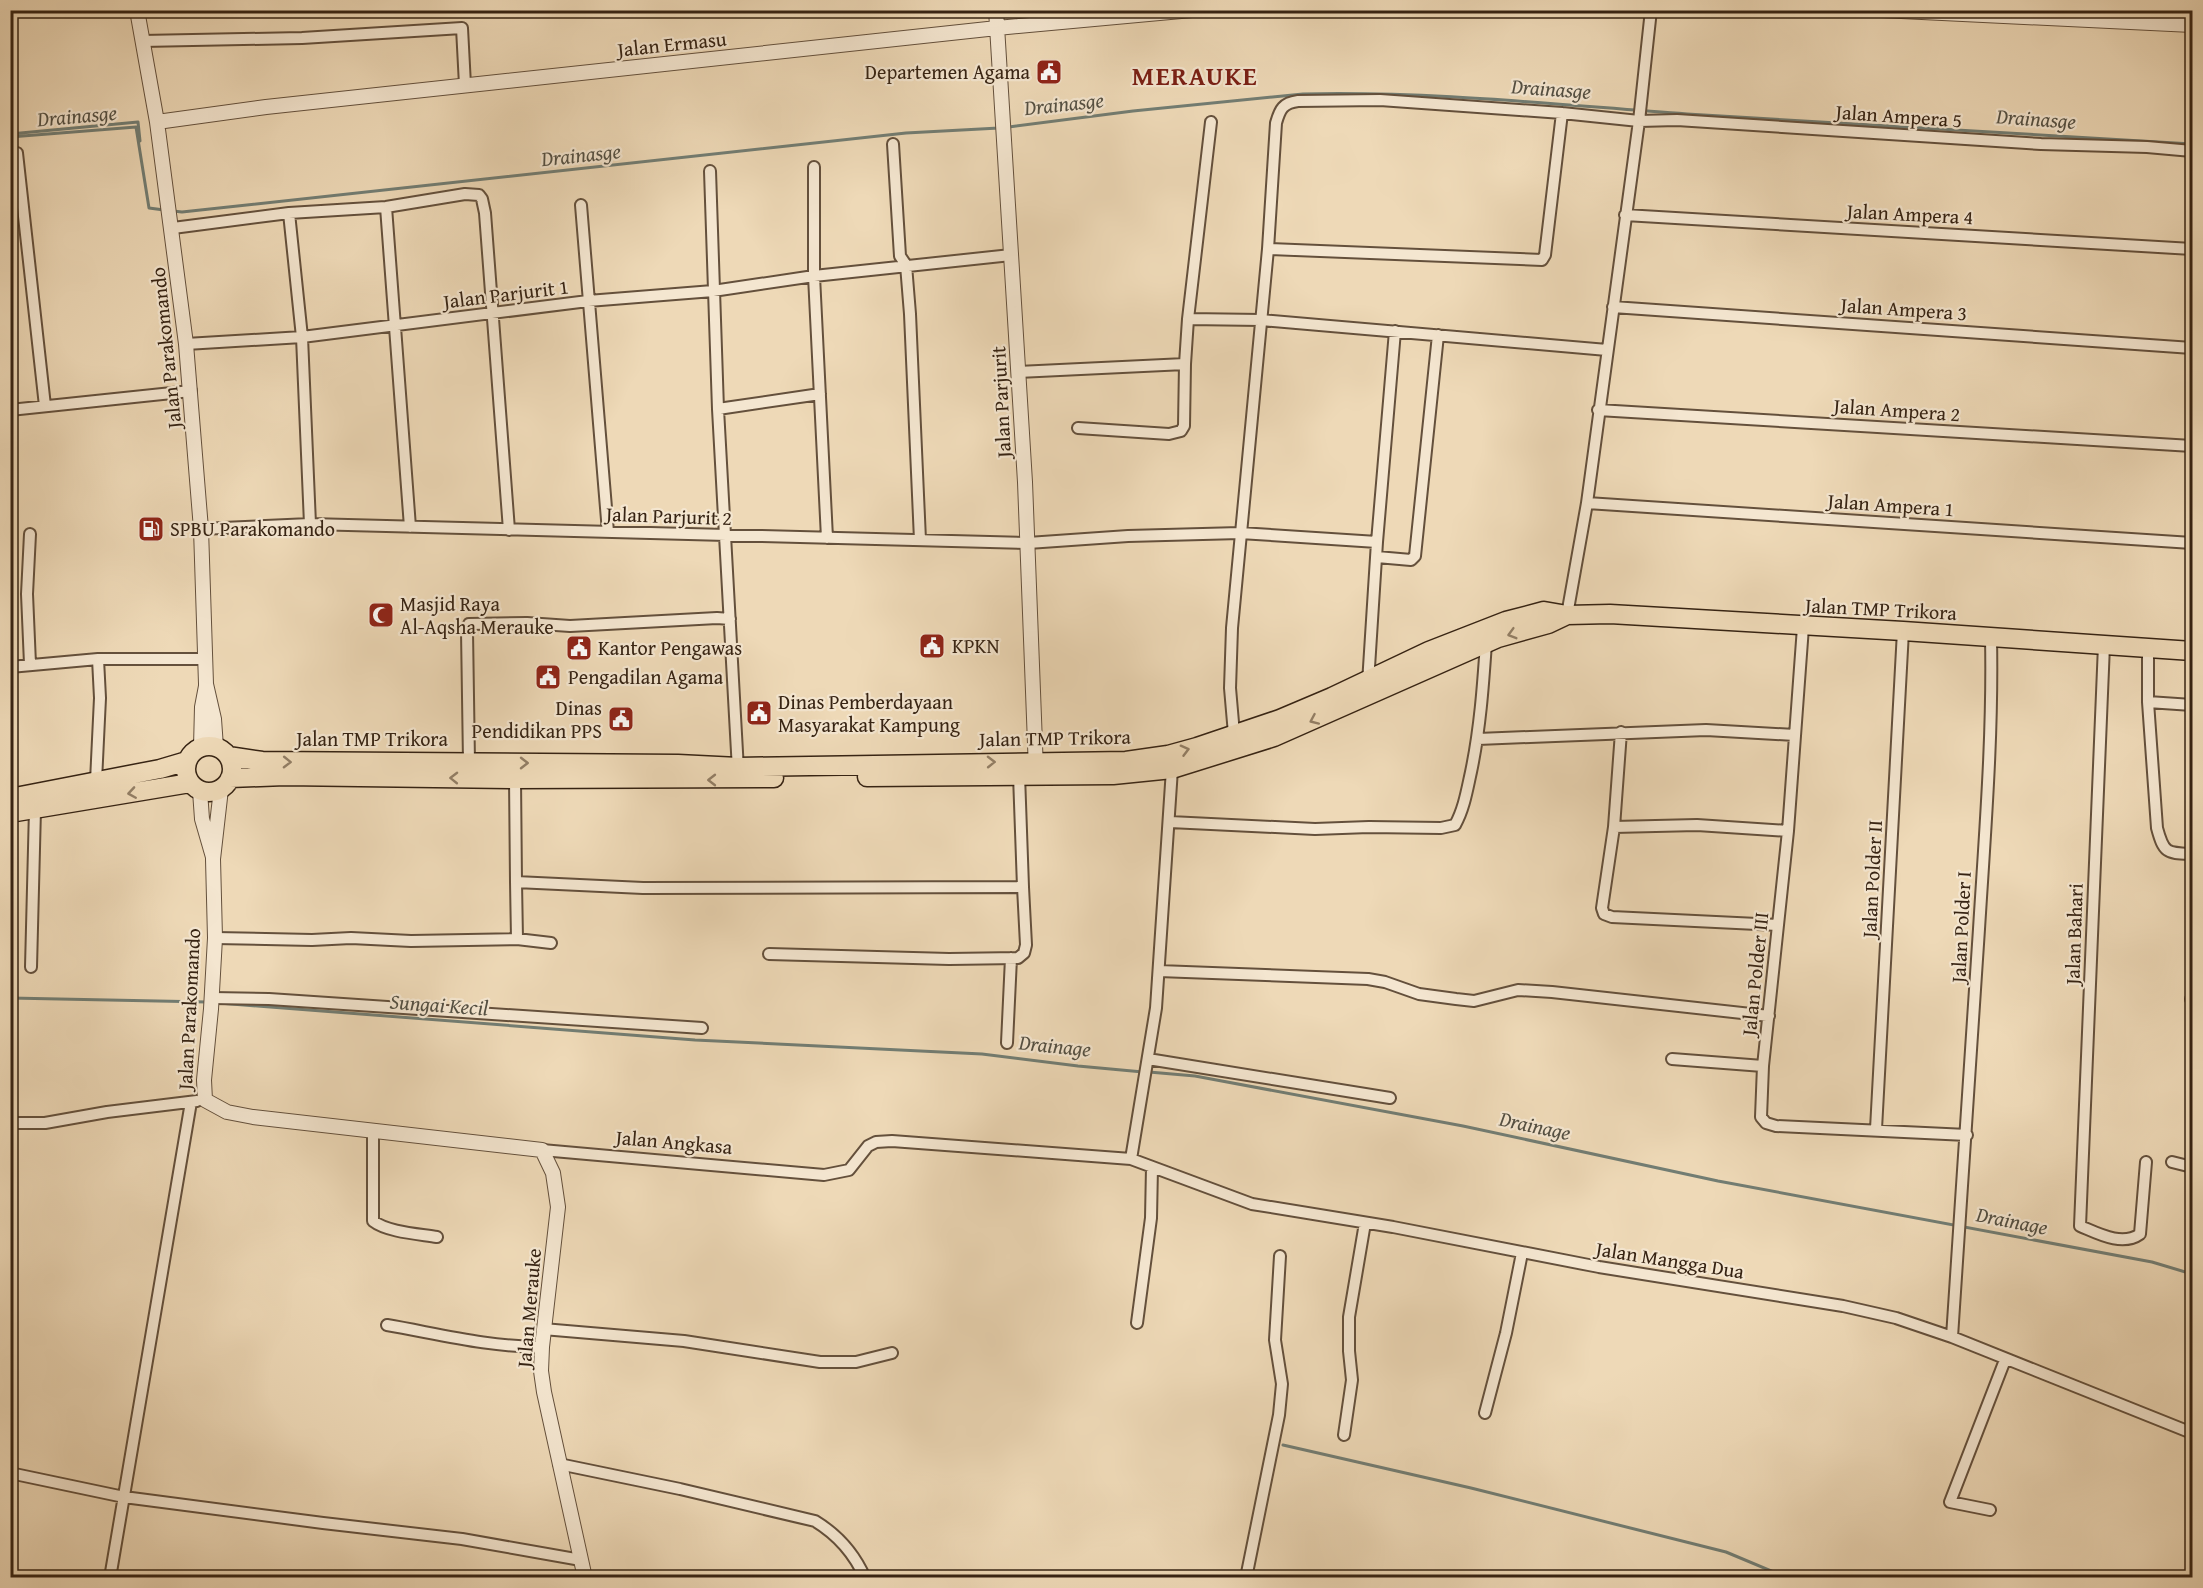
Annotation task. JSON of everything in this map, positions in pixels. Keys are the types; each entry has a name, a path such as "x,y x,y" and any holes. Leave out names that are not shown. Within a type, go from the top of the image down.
{"highway":[{"name":"Jalan TMP Trikora","path":"215,750 262,761 468,762 515,779 738,773 1030,771 1113,775 1172,769 1275,737 1465,636 1506,621 1544,611 1567,615 1610,614 2193,651"},
{"name":"Jalan TMP Trikora","path":"225,784 285,776 678,764 738,773 896,776 1030,771 1126,761 1168,755 1280,719 1498,638 1548,624 1567,615"},
{"path":"10,798 160,769 186,761 195,750 215,750 231,763 225,784 214,792 195,787 10,813"},
{"path":"186,761 186,776 195,787"}],"street":[{"path":"10,12 135,10"},
{"name":"Jalan Parakomando","path":"135,10 157,122 173,228 186,344 201,529 206,684 203,696 215,750"},
{"name":"Jalan Parjurit","path":"996,10 1028,543 1030,771"},
{"name":"Jalan Ermasu","path":"157,122 266,107 997,28 1192,10"},
{"path":"1567,615 1587,503 1639,121 1651,10"},
{"path":"1881,10 2193,25"},
{"path":"142,41 302,38 462,28 465,86"},
{"name":"Jalan Ampera 5","path":"1268,249 1276,123 1282,106 1287,102 1380,100 1639,121 1677,120 2041,144 2147,147 2193,152"},
{"path":"1234,734 1230,688 1231,656 1240,533 1268,249 1542,260 1545,255 1562,113"},
{"path":"1078,428 1169,434 1181,431 1184,426 1188,319 1211,122"},
{"path":"894,144 900,256 906,265 920,540"},
{"path":"17,153 45,405"},
{"path":"814,167 814,276 827,538"},
{"path":"710,171 718,409 738,773"},
{"path":"173,228 289,213 386,207 465,194 479,195 483,199 508,530"},
{"path":"581,205 608,532"},
{"path":"386,207 410,527"},
{"path":"201,529 310,524 302,337 289,213"},
{"name":"Jalan Ampera 4","path":"1625,215 2193,249"},
{"name":"Jalan Parjurit 1","path":"186,344 302,337 588,301 713,291 814,276 1011,255"},
{"name":"Jalan Ampera 3","path":"1613,307 2193,348"},
{"path":"1188,319 1261,320 1607,350"},
{"path":"1368,687 1377,542 1395,331"},
{"path":"1377,557 1410,560 1415,556 1438,335"},
{"path":"1018,372 1185,364"},
{"path":"10,410 191,391"},
{"path":"718,409 820,394"},
{"name":"Jalan Ampera 2","path":"1598,410 2193,446"},
{"name":"Jalan Ampera 1","path":"1587,503 2193,543"},
{"name":"Jalan Parjurit 2","path":"310,524 1028,543 1128,536 1240,533 1377,542"},
{"path":"30,534 27,594 30,664"},
{"path":"468,762 466,631 469,624 527,623 570,626 730,619"},
{"name":"Jalan Polder III","path":"1803,627 1788,831 1763,1066 1761,1117 1766,1123 1776,1126 1967,1135"},
{"name":"Jalan Polder II","path":"1876,1130 1903,632"},
{"name":"Jalan Polder I","path":"1952,1337 1967,1135 1992,708 1991,638"},
{"path":"1170,822 1316,830 1370,827 1449,828 1455,825 1460,818 1478,739 1486,643"},
{"name":"Jalan Bahari","path":"2104,645 2080,1226 2118,1239 2133,1239 2140,1234 2146,1162"},
{"path":"2148,648 2148,702 2157,828 2162,846 2170,853 2193,854"},
{"path":"96,781 100,698 98,659"},
{"path":"10,667 98,659 205,659"},
{"path":"2148,702 2193,705"},
{"path":"1478,739 1706,730 1795,735"},
{"path":"1621,732 1614,827 1602,908 1604,914 1612,917 1778,925"},
{"path":"1131,1159 1159,971 1172,769"},
{"path":"769,954 949,959 1018,958 1024,953 1026,945 1023,887 1030,771"},
{"path":"515,779 517,939"},
{"name":"Jalan Parakomando","path":"10,1123 45,1123 107,1112 205,1100 204,1080 212,1002 215,938 213,859 225,784"},
{"name":"Jalan Parakomando","path":"195,787 213,859"},
{"path":"31,967 35,809"},
{"path":"1614,827 1697,825 1788,831"},
{"path":"516,882 643,888 1023,887"},
{"path":"215,938 312,940 351,938 411,941 517,939 551,943"},
{"path":"1007,1043 1011,958"},
{"path":"1159,971 1368,979 1419,993 1474,1001 1518,990 1552,992 1769,1016"},
{"path":"212,1002 269,999 702,1028"},
{"path":"1672,1059 1763,1066"},
{"path":"1147,1063 1390,1098"},
{"name":"Jalan Angkasa","path":"205,1100 215,1107 239,1115 542,1149 824,1175 849,1170 868,1146 876,1142 892,1140 1131,1159"},
{"path":"110,1578 191,1102"},
{"path":"373,1131 373,1221 389,1228 437,1237"},
{"name":"Jalan Merauke","path":"542,1149 553,1173 558,1208 543,1329 541,1371 585,1578"},
{"name":"Jalan Mangga Dua","path":"1131,1159 1252,1203 1522,1253 1843,1306 1896,1318 1952,1337 2193,1433"},
{"path":"2172,1162 2193,1167"},
{"path":"1137,1323 1151,1218 1152,1167"},
{"path":"1344,1435 1352,1380 1349,1317 1365,1223"},
{"path":"1485,1413 1506,1333 1522,1253"},
{"path":"1246,1578 1279,1415 1282,1384 1275,1340 1280,1256"},
{"path":"387,1325 485,1344 542,1347"},
{"path":"543,1329 684,1341 820,1362 856,1362 892,1353"},
{"path":"1990,1510 1950,1503 2005,1360"},
{"path":"559,1464 680,1489 815,1521 833,1532 858,1561 865,1578"},
{"path":"10,1473 124,1497 462,1539 581,1560"}],"waterway":[{"name":"Drainasge","path":"1009,127 1133,111 1303,94 1351,94 1495,100 1687,114 2192,144"},
{"name":"Sungai Kecil","path":"10,134 138,122 140,141"},
{"name":"Drainasge","path":"10,137 136,127 149,208 164,210"},
{"name":"Drainasge","path":"173,211 182,212 906,133 999,128"},
{"name":"Sungai Kecil","path":"10,998 207,1002"},
{"name":"Sungai Kecil","path":"219,1003 695,1040 982,1054 1143,1072"},
{"name":"Drainage","path":"1149,1072 1195,1076 1463,1126 1718,1181 2152,1262 2192,1274"},
{"path":"1283,1445 1471,1488 1726,1552 1788,1578"}],"place":[{"name":"Departemen Agama","path":"1049,72"},
{"name":"SPBU Parakomando","path":"151,529"},
{"name":"Masjid Raya Al-Aqsha Merauke","path":"381,615"},
{"name":"KPKN","path":"932,646"},
{"name":"Kantor Pengawas","path":"579,648"},
{"name":"Pengadilan Agama","path":"548,677"},
{"name":"Dinas Pemberdayaan Masyarakat Kampung","path":"759,713"},
{"name":"Dinas Pendidikan PPS","path":"621,719"}],"district":[{"name":"MERAUKE","path":"1195,76"}]}
